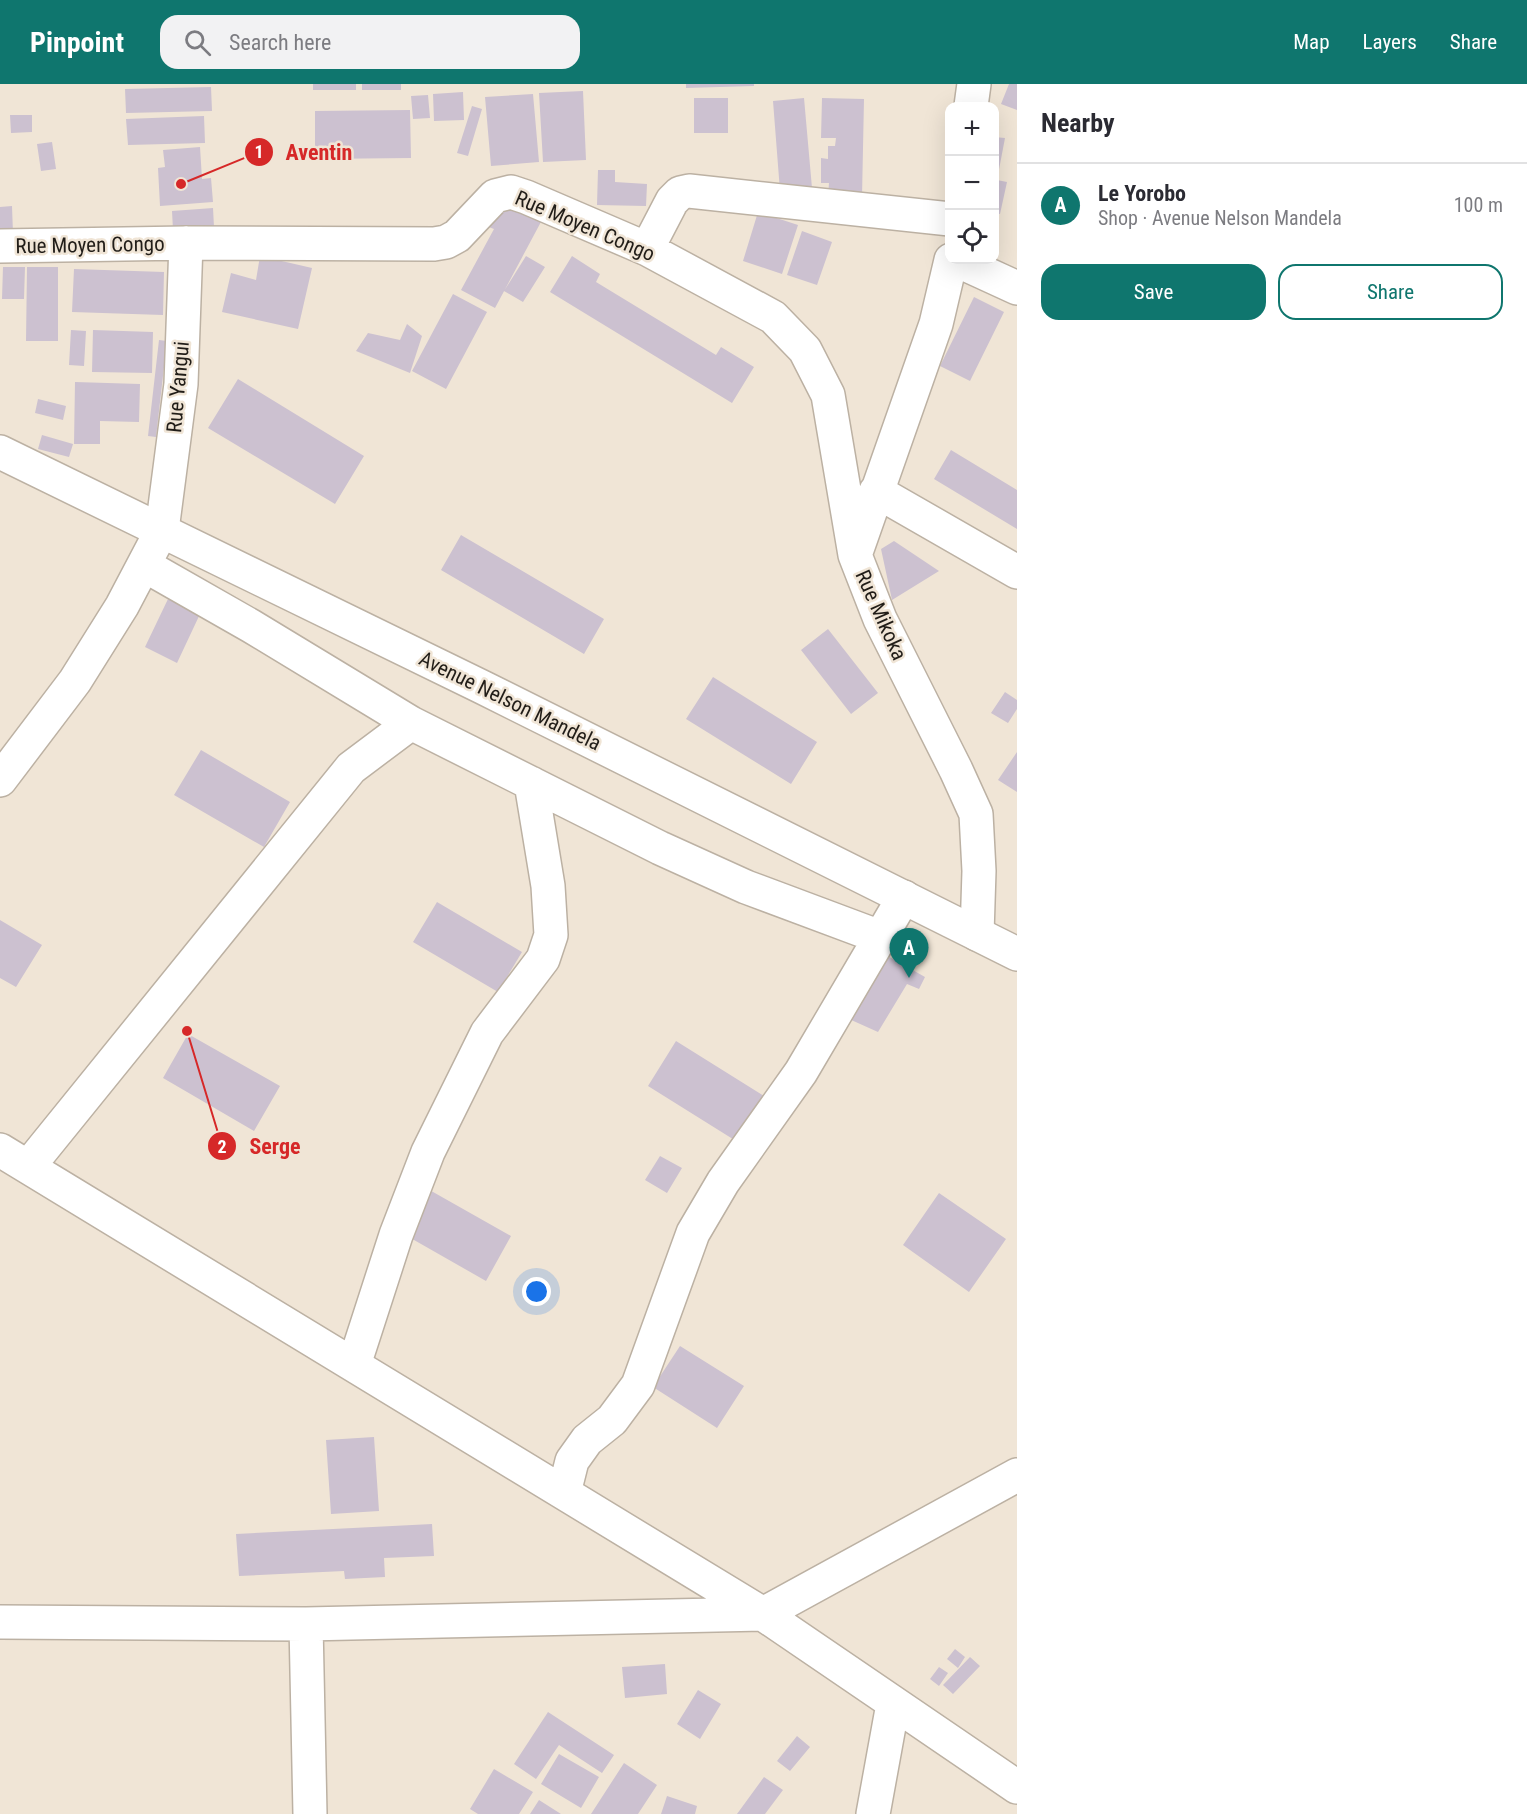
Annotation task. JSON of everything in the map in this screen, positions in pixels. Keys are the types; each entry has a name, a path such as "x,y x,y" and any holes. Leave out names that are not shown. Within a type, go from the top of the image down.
{"street":[{"path":"972,102 974,84"},
{"path":"646,249 672,201 680,193 689,191 945,218"},
{"name":"Rue Moyen Congo","path":"0,246 447,243 457,236 495,196 511,192 646,249 773,317 805,350 828,395 855,555"},
{"name":"Rue Yangui","path":"0,780 75,681 122,606 162,530 181,384 186,243"},
{"name":"Rue Mikoka","path":"953,264 936,324 855,555 880,619 976,814 980,871 977,934"},
{"path":"963,264 1017,288"},
{"name":"Avenue Nelson Mandela","path":"0,452 1017,954"},
{"path":"876,490 1017,572"},
{"path":"144,565 251,626 411,723 660,848 746,887 880,938"},
{"path":"28,1167 351,768 411,723"},
{"path":"354,1365 396,1235 428,1152 487,1034 543,959 551,935 548,885 531,783"},
{"path":"564,1493 572,1461 587,1440 612,1420 638,1385 693,1233 723,1182 801,1072 904,897"},
{"path":"0,1150 764,1614 1017,1787"},
{"path":"0,1622 306,1624 764,1614 1016,1470"},
{"path":"306,1624 310,1814"},
{"path":"873,1814 893,1704"}],"building":[{"path":"313,84 356,84 356,90 313,90"},
{"path":"362,84 401,84 401,90 362,90"},
{"path":"686,84 754,84 754,86 686,88"},
{"path":"1009,84 1017,84 1017,110 1001,104"},
{"path":"211,87 212,111 126,113 125,89"},
{"path":"583,91 586,160 543,162 539,93"},
{"path":"463,92 464,120 434,121 433,94"},
{"path":"533,94 539,162 491,166 485,97"},
{"path":"428,95 430,118 413,119 411,96"},
{"path":"694,98 728,98 728,133 694,133"},
{"path":"804,98 812,188 780,191 773,101"},
{"path":"822,98 864,99 862,197 828,196 829,183 821,183 821,158 828,159 828,146 835,146 836,138 821,138"},
{"path":"472,106 482,109 468,156 457,153"},
{"path":"410,110 411,158 315,159 315,111"},
{"path":"10,115 32,115 32,132 11,133"},
{"path":"204,116 205,143 128,145 126,119"},
{"path":"999,137 1005,138 999,170"},
{"path":"52,142 56,169 41,171 37,144"},
{"path":"200,147 202,179 211,178 213,202 160,206 158,168 165,167 163,150"},
{"path":"598,170 615,170 615,182 647,184 646,206 597,205"},
{"path":"999,180 1007,182 999,214"},
{"path":"497,204 542,220 495,308 461,290 494,229 486,226"},
{"path":"12,206 13,234 0,235 0,207"},
{"path":"213,208 214,227 173,230 172,211"},
{"path":"758,212 798,225 782,274 743,261"},
{"path":"802,231 832,242 817,285 787,275"},
{"path":"260,256 312,268 298,329 222,312 231,273 256,280"},
{"path":"526,256 545,267 523,302 504,291"},
{"path":"572,256 600,274 596,282 716,355 721,347 754,367 732,403 550,292"},
{"path":"3,267 25,267 24,299 2,299"},
{"path":"27,267 58,267 58,341 26,341"},
{"path":"74,269 164,272 163,315 72,312"},
{"path":"453,294 487,312 446,389 412,371"},
{"path":"974,297 1004,312 970,381 940,366"},
{"path":"407,324 422,336 410,373 356,351 368,333 400,340"},
{"path":"71,330 86,331 84,366 69,365"},
{"path":"93,330 153,332 152,373 92,372"},
{"path":"159,340 167,341 156,437 148,436"},
{"path":"238,379 364,456 335,504 208,428"},
{"path":"75,382 140,384 139,422 100,421 100,444 74,444"},
{"path":"38,399 66,406 63,420 35,413"},
{"path":"42,435 73,444 69,457 38,449"},
{"path":"951,450 1017,490 1017,529 934,479"},
{"path":"461,535 604,619 584,654 441,570"},
{"path":"894,541 939,571 892,600 881,549"},
{"path":"168,599 200,614 177,663 145,647"},
{"path":"828,629 878,693 851,714 801,650"},
{"path":"713,677 817,742 791,784 686,719"},
{"path":"1005,692 1017,700 1017,709 1008,723 991,713"},
{"path":"201,750 290,802 264,847 174,795"},
{"path":"1017,752 1017,792 998,780"},
{"path":"437,902 522,952 498,992 413,942"},
{"path":"0,920 42,945 16,987 0,978"},
{"path":"884,954 925,977 919,989 907,984 878,1032 849,1019"},
{"path":"188,1034 280,1086 254,1131 163,1078"},
{"path":"676,1041 764,1096 736,1141 648,1086"},
{"path":"660,1156 682,1168 667,1193 645,1180"},
{"path":"426,1188 511,1236 486,1281 400,1232"},
{"path":"939,1193 1006,1239 969,1292 903,1245"},
{"path":"680,1346 744,1386 717,1428 653,1387"},
{"path":"374,1437 379,1511 331,1514 326,1440"},
{"path":"432,1524 434,1556 384,1558 385,1577 345,1579 344,1571 239,1576 236,1534"},
{"path":"955,1649 965,1657 958,1668 947,1659"},
{"path":"970,1657 980,1666 953,1694 943,1685"},
{"path":"665,1664 667,1694 625,1698 622,1667"},
{"path":"939,1667 948,1673 939,1686 930,1679"},
{"path":"698,1690 721,1704 700,1739 677,1724"},
{"path":"548,1712 614,1755 602,1773 559,1745 536,1779 514,1764"},
{"path":"797,1736 810,1747 790,1771 777,1761"},
{"path":"559,1754 599,1777 581,1808 541,1784"},
{"path":"624,1763 657,1785 638,1814 591,1814"},
{"path":"494,1769 533,1792 519,1814 478,1814 470,1809"},
{"path":"764,1777 783,1790 765,1814 737,1814"},
{"path":"667,1796 697,1806 695,1814 661,1814"},
{"path":"539,1800 561,1814 530,1814"}],"place":[{"name":"Aventin","path":"181,184"},
{"name":"Le Yorobo","path":"909,978"},
{"name":"Serge","path":"187,1031"}]}
